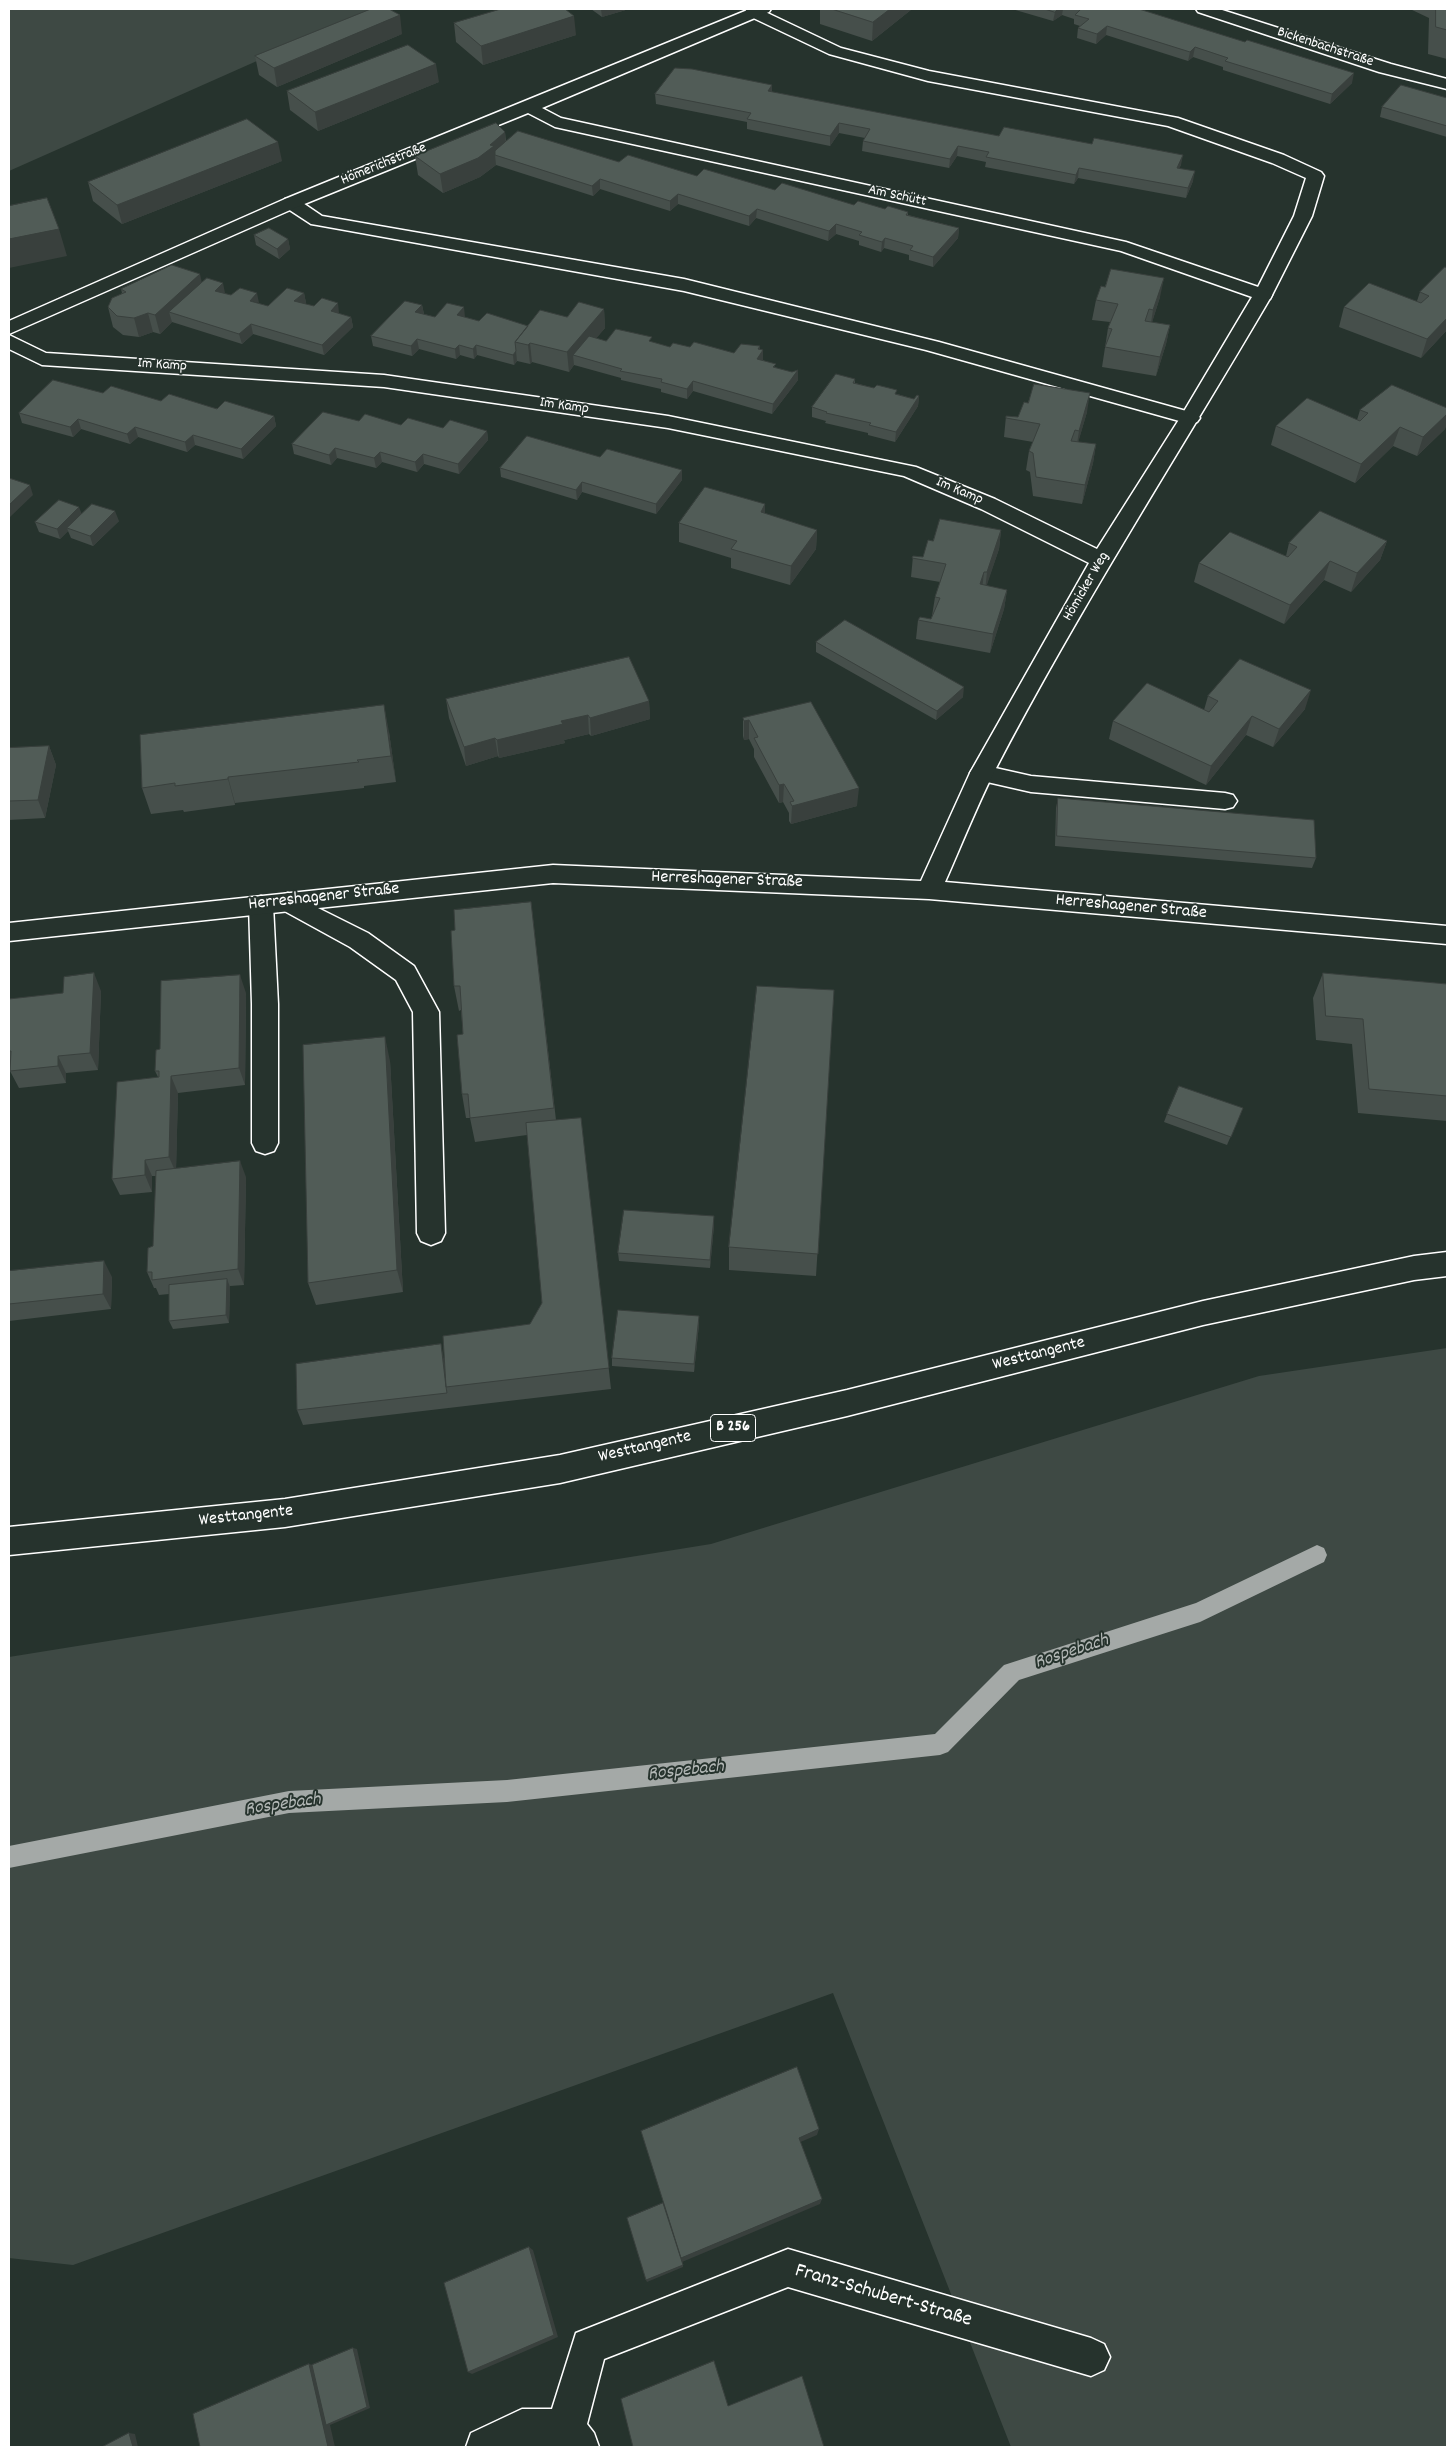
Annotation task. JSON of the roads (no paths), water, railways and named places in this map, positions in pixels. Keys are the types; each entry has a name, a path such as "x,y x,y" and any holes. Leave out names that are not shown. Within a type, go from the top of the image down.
{"street":[{"name":"Bickenbachstraße","path":"1204,9 1385,68 1447,84"},
{"name":"Hömerichstraße","path":"9,328 291,203 529,107 758,11"},
{"name":"Hömicker Weg","path":"758,11 835,51 928,76 1172,122 1278,160 1315,176 1303,216 1263,295 1190,418 1101,560 982,773 930,890"},
{"name":"Am Schütt","path":"529,107 555,122 1126,247 1263,295"},
{"path":"291,203 316,220 684,285 932,346 1190,418"},
{"name":"Im Kamp","path":"9,341 42,359 384,381 668,422 909,471 988,504 1101,560"},
{"path":"982,773 1031,784 1225,801"},
{"name":"Herreshagener Straße","path":"9,932 553,874 930,890 1447,935"},
{"path":"288,902 358,940 405,973 426,1012 431,1233"},
{"path":"260,905 265,1004 265,1143"},
{"name":"Westtangente","path":"9,1542 285,1513 560,1469 601,1458 848,1403 1203,1314 1414,1268 1447,1264"},
{"name":"Franz-Schubert-Straße","path":"485,2447 522,2428 573,2438 589,2346 788,2268 1091,2356"}],"waterway":[{"name":"Rospebach","path":"9,1857 289,1802 507,1791 940,1744 1012,1672 1200,1612 1317,1555"}]}
